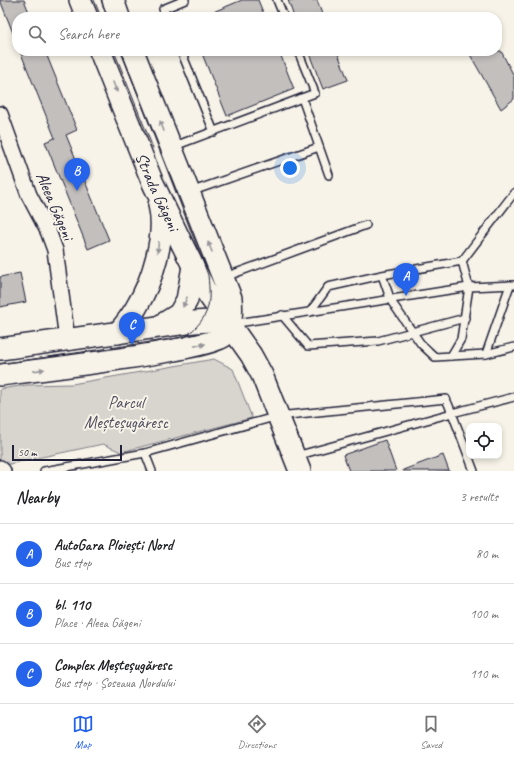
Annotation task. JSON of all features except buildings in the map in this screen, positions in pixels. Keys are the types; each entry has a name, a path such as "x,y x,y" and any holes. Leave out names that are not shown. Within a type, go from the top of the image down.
{"main road":[{"path":"80,0 85,12"},
{"path":"113,0 117,12"},
{"name":"Strada Găgeni","path":"102,56 152,181 205,290 262,375 297,464"},
{"name":"Strada Găgeni","path":"135,56 170,148 231,298 232,307 229,324"},
{"path":"118,333 135,310 144,293 158,252 160,210 152,181"},
{"path":"159,327 179,314 188,295 193,266"},
{"path":"0,349 210,321 229,324 223,337 208,343 162,352 0,376"}],"street":[{"name":"Aleea Găgeni","path":"0,114 29,195 48,231 55,250 67,340"},
{"path":"0,468 3,471"}],"lane":[{"path":"164,12 163,9 185,0"},
{"path":"277,0 282,12"},
{"path":"183,56 214,132"},
{"path":"170,148 315,93 300,56"},
{"path":"302,98 329,175"},
{"path":"188,193 319,148"},
{"path":"310,312 328,287 382,275 462,261 514,193"},
{"path":"223,278 366,225"},
{"path":"451,356 461,339 470,288 462,261"},
{"path":"382,275 391,301 421,344 435,356 486,354 514,347"},
{"path":"229,324 470,288 512,285 486,354"},
{"path":"282,316 308,346 378,341 412,330 465,318"},
{"path":"297,464 452,413 514,398"},
{"path":"44,471 145,452 278,416 446,399 474,471"},
{"path":"145,452 152,471"}],"green space":[{"name":"Parcul Meșteșugăresc","path":"214,359 233,369 252,418 121,452 103,444 0,466 0,389 27,385 72,384"}],"tram line":[{"path":"94,0 99,12"},
{"path":"101,0 106,12"},
{"path":"116,56 153,148"},
{"path":"0,364 185,337 200,323 207,310 209,303 208,275 123,56"}],"place":[{"name":"bl. 110","path":"77,191"},
{"name":"AutoGara Ploiești Nord","path":"406,296"},
{"name":"Complex Meșteșugăresc","path":"132,345"}]}
